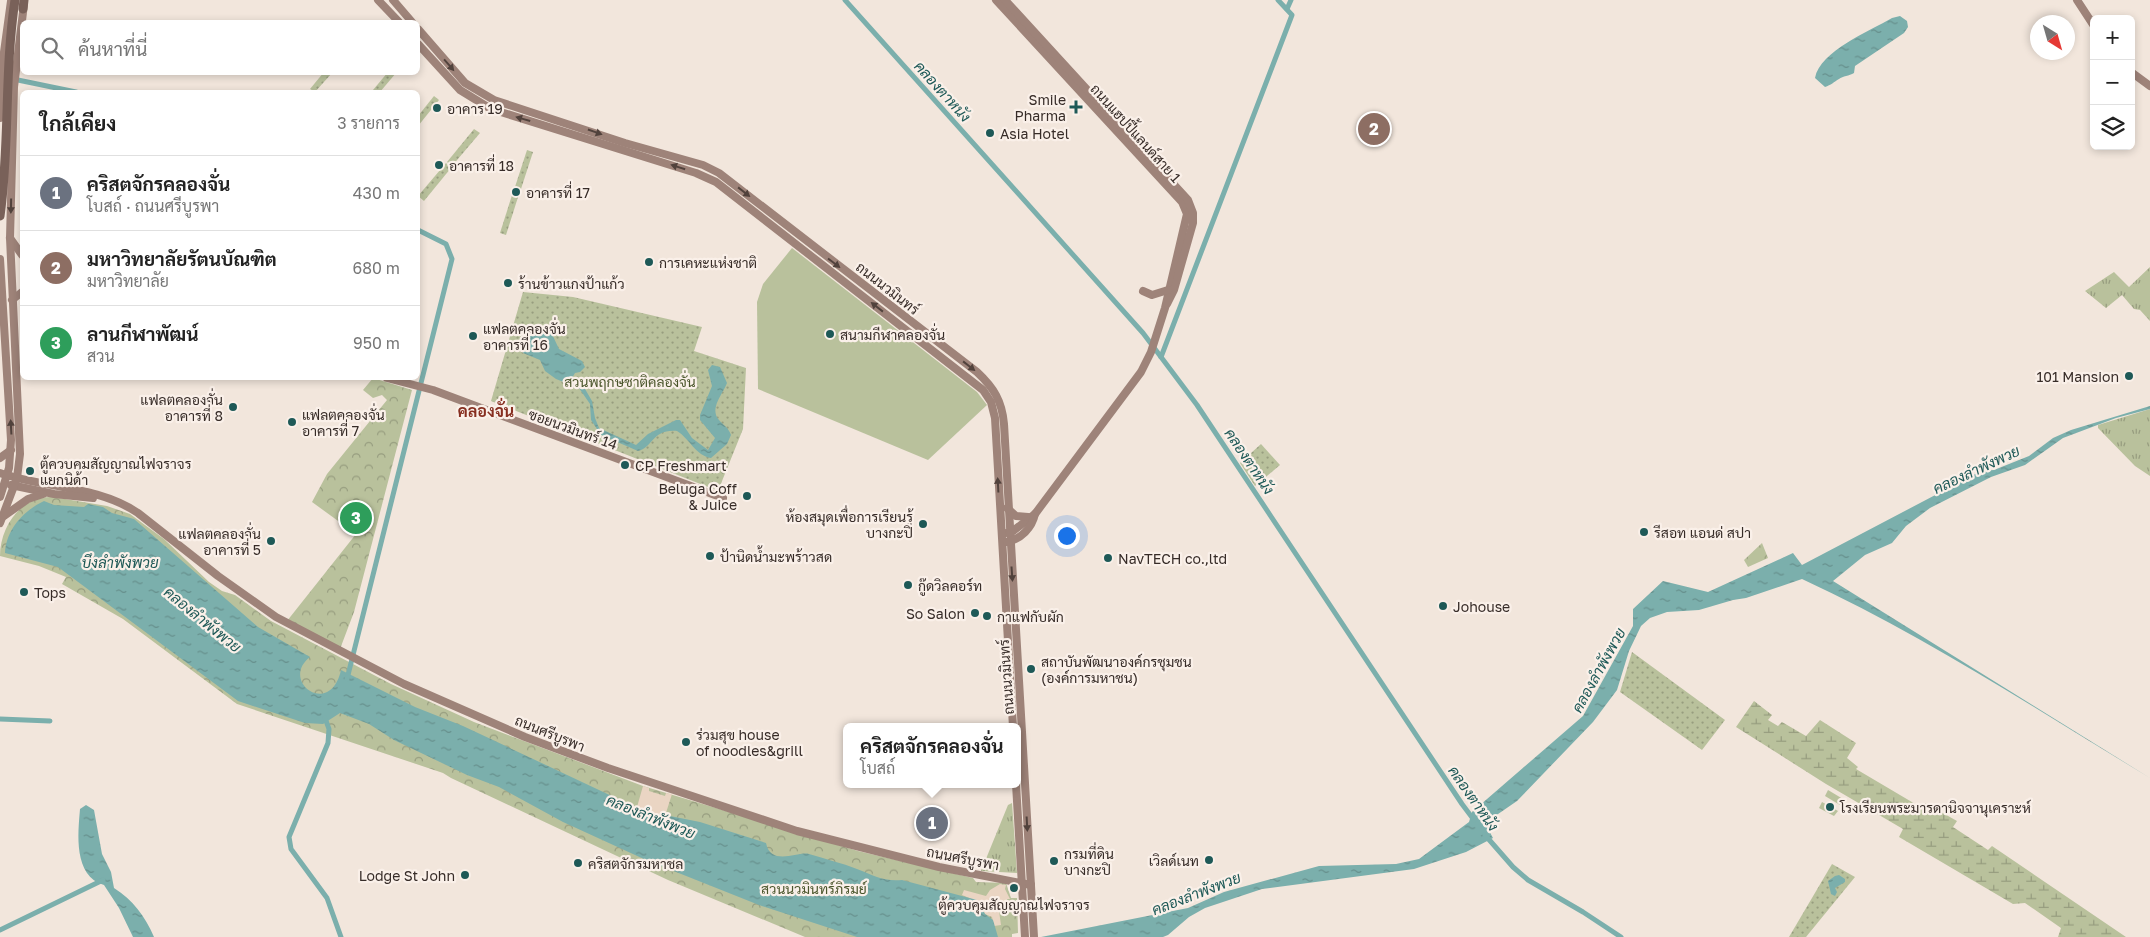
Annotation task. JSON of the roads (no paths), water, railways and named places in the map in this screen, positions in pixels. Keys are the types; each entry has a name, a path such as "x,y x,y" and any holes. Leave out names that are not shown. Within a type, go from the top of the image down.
{"main road":[{"path":"0,216 5,178 1,74 11,0"},
{"path":"3,121 15,0"},
{"path":"378,0 397,20"},
{"path":"393,0 410,20"},
{"name":"ถนนแฮปปี้แลนด์สาย 1","path":"996,0 1078,83"},
{"name":"ถนนแฮปปี้แลนด์สาย 1","path":"1005,0 1094,101 1184,195 1191,206 1174,279 1155,341 1141,372 1032,515 1005,538"},
{"path":"2077,0 2090,20"},
{"path":"22,20 24,3"},
{"name":"ถนนนวมินทร์","path":"420,31 465,83 494,100 625,143 698,164 719,173 977,372 996,392 1002,408 1008,508 1005,538 1010,553 1034,937"},
{"path":"1,520 16,482 21,442 10,238 14,87 20,35"},
{"name":"ถนนนวมินทร์","path":"420,46 460,90 491,109 696,173 716,182 970,379 987,396 993,410 1005,538 1013,723"},
{"path":"2135,75 2150,86"},
{"path":"10,238 20,252"},
{"path":"0,259 11,450 0,497"},
{"name":"ถนนแฮปปี้แลนด์สาย 1","path":"1165,308 1168,290 1174,279"},
{"path":"1143,291 1158,294 1168,290"},
{"path":"12,300 20,294"},
{"name":"ซอยนวมินทร์ 14","path":"395,380 433,390 723,498"},
{"path":"0,458 11,450"},
{"name":"ถนนศรีบูรพา","path":"3,479 54,494 105,498"},
{"name":"ถนนศรีบูรพา","path":"16,482 64,486 105,498 132,509 262,608 344,654 525,738 692,797 831,841 938,867 1032,885"},
{"path":"1,520 34,496 54,494"},
{"path":"1008,508 1016,516 1032,515"},
{"name":"ถนนแฮปปี้แลนด์สาย 1","path":"1010,553 1033,521 1032,515"},
{"path":"1005,538 1021,537"},
{"path":"1016,788 1025,937"}],"water":[{"path":"1900,16 1907,21 1908,27 1904,33 1855,66 1854,73 1825,87 1815,78 1819,68 1826,59 1836,51 1871,29"},
{"path":"535,329 551,332 559,349 582,361 585,367 580,372 575,373 572,378 573,382 581,382 592,401 599,428 636,445 648,434 676,420 680,420 692,438 708,450 715,438 700,420 700,415 712,386 708,370 712,365 720,367 727,383 715,411 719,420 731,435 727,444 711,458 701,454 677,431 662,433 638,451 601,435 591,420 590,404 579,388 556,379 545,371 540,360 523,353 524,339"},
{"path":"2150,406 2150,409 2116,418 2063,438 2025,465 1991,477 1930,508 1906,526 1892,543 1865,555 1833,581 2150,778 1935,648 1802,579 1746,598 1699,610 1667,612 1650,618 1641,626 1629,651 1617,690 1593,722 1517,801 1485,823 1493,838 1466,852 1414,869 1262,889 1205,908 1189,917 1163,937 1041,937 1188,908 1224,892 1319,866 1396,864 1419,859 1469,822 1472,812 1583,716 1633,626 1633,609 1663,581 1708,592 1793,553 1802,565 1981,471 1994,470 2029,456 2053,438 2071,430"},
{"name":"บึงลำพังพวย","path":"44,501 54,505 84,507 88,504 103,507 112,513 134,519 258,627 310,657 302,666 300,676 303,685 310,691 318,694 327,692 335,684 341,670 415,707 463,726 650,814 700,822 766,843 773,854 779,856 809,854 884,879 902,880 977,900 985,914 993,920 998,937 857,937 759,905 646,860 563,822 499,787 467,775 394,740 369,724 340,713 323,724 305,723 238,701 58,567 5,553 12,529 17,522 29,510"},
{"path":"86,805 94,810 102,854 111,872 114,888 138,909 154,937 133,937 119,908 104,885 94,880 87,873 82,863 79,841 80,809"},
{"path":"1839,875 1845,879 1845,882 1835,888 1837,892 1835,896 1831,894 1828,881"}],"waterway":[{"name":"คลองตาหนัง","path":"845,0 1143,333 1197,405 1474,820"},
{"path":"1161,357 1292,15 1278,0"},
{"path":"1287,9 1291,0"},
{"name":"คลองลำพังพวย","path":"13,79 66,90"},
{"name":"คลองลำพังพวย","path":"347,679 452,259 446,244 420,231"},
{"path":"325,718 329,729 328,743 289,837 291,849 327,898 341,937"},
{"path":"0,719 50,721"},
{"name":"คลองตาหนัง","path":"1485,835 1513,867 1528,880 1621,937"},
{"path":"0,930 103,880"}],"place":[{"name":"Smile Pharma","path":"1076,107"},
{"name":"อาคาร 19","path":"437,108"},
{"name":"มหาวิทยาลัยรัตนบัณฑิต","path":"1374,129"},
{"name":"Asia Hotel","path":"990,133"},
{"name":"อาคารที่ 18","path":"439,165"},
{"name":"อาคารที่ 17","path":"516,192"},
{"name":"การเคหะแห่งชาติ","path":"649,262"},
{"name":"ร้านข้าวแกงป้าแก้ว","path":"508,283"},
{"name":"สนามกีฬาคลองจั่น","path":"830,334"},
{"name":"แฟลตคลองจั่น อาคารที่ 16","path":"473,336"},
{"name":"101 Mansion","path":"2129,376"},
{"name":"แฟลตคลองจั่น อาคารที่ 8","path":"233,407"},
{"name":"แฟลตคลองจั่น อาคารที่ 7","path":"292,422"},
{"name":"CP Freshmart","path":"625,465"},
{"name":"ตู้ควบคุมสัญญาณไฟจราจร แยกนิด้า","path":"30,471"},
{"name":"Beluga Coff & Juice","path":"747,496"},
{"name":"ลานกีฬาพัฒน์","path":"356,518"},
{"name":"ห้องสมุดเพื่อการเรียนรู้ บางกะปิ","path":"923,524"},
{"name":"รีสอท แอนด่ สปา","path":"1644,532"},
{"name":"แฟลตคลองจั่น อาคารที่ 5","path":"271,541"},
{"name":"ป้านิดน้ำมะพร้าวสด","path":"710,556"},
{"name":"NavTECH co.,ltd","path":"1108,558"},
{"name":"กู๊ดวิลคอร์ท","path":"908,585"},
{"name":"Tops","path":"24,592"},
{"name":"Johouse","path":"1443,606"},
{"name":"So Salon","path":"975,613"},
{"name":"กาแฟกับผัก","path":"987,616"},
{"name":"สถาบันพัฒนาองค์กรชุมชน (องค์การมหาชน)","path":"1031,669"},
{"name":"ร่วมสุข house of noodles&grill","path":"686,742"},
{"name":"โรงเรียนพระมารดานิจจานุเคราะห์","path":"1830,807"},
{"name":"คริสตจักรคลองจั่น","path":"932,823"},
{"name":"เวิลด์เนท","path":"1209,860"},
{"name":"กรมที่ดิน บางกะปิ","path":"1054,861"},
{"name":"คริสตจักรมหาชล","path":"578,863"},
{"name":"Lodge St John","path":"465,875"},
{"name":"ตู้ควบคุมสัญญาณไฟจราจร","path":"1014,888"}],"district":[{"name":"คลองจั่น","path":"486,411"}],"park label":[{"name":"สวนพฤกษชาติคลองจั่น","path":"630,381"},
{"name":"สวนนวมินทร์ภิรมย์","path":"814,888"}]}
